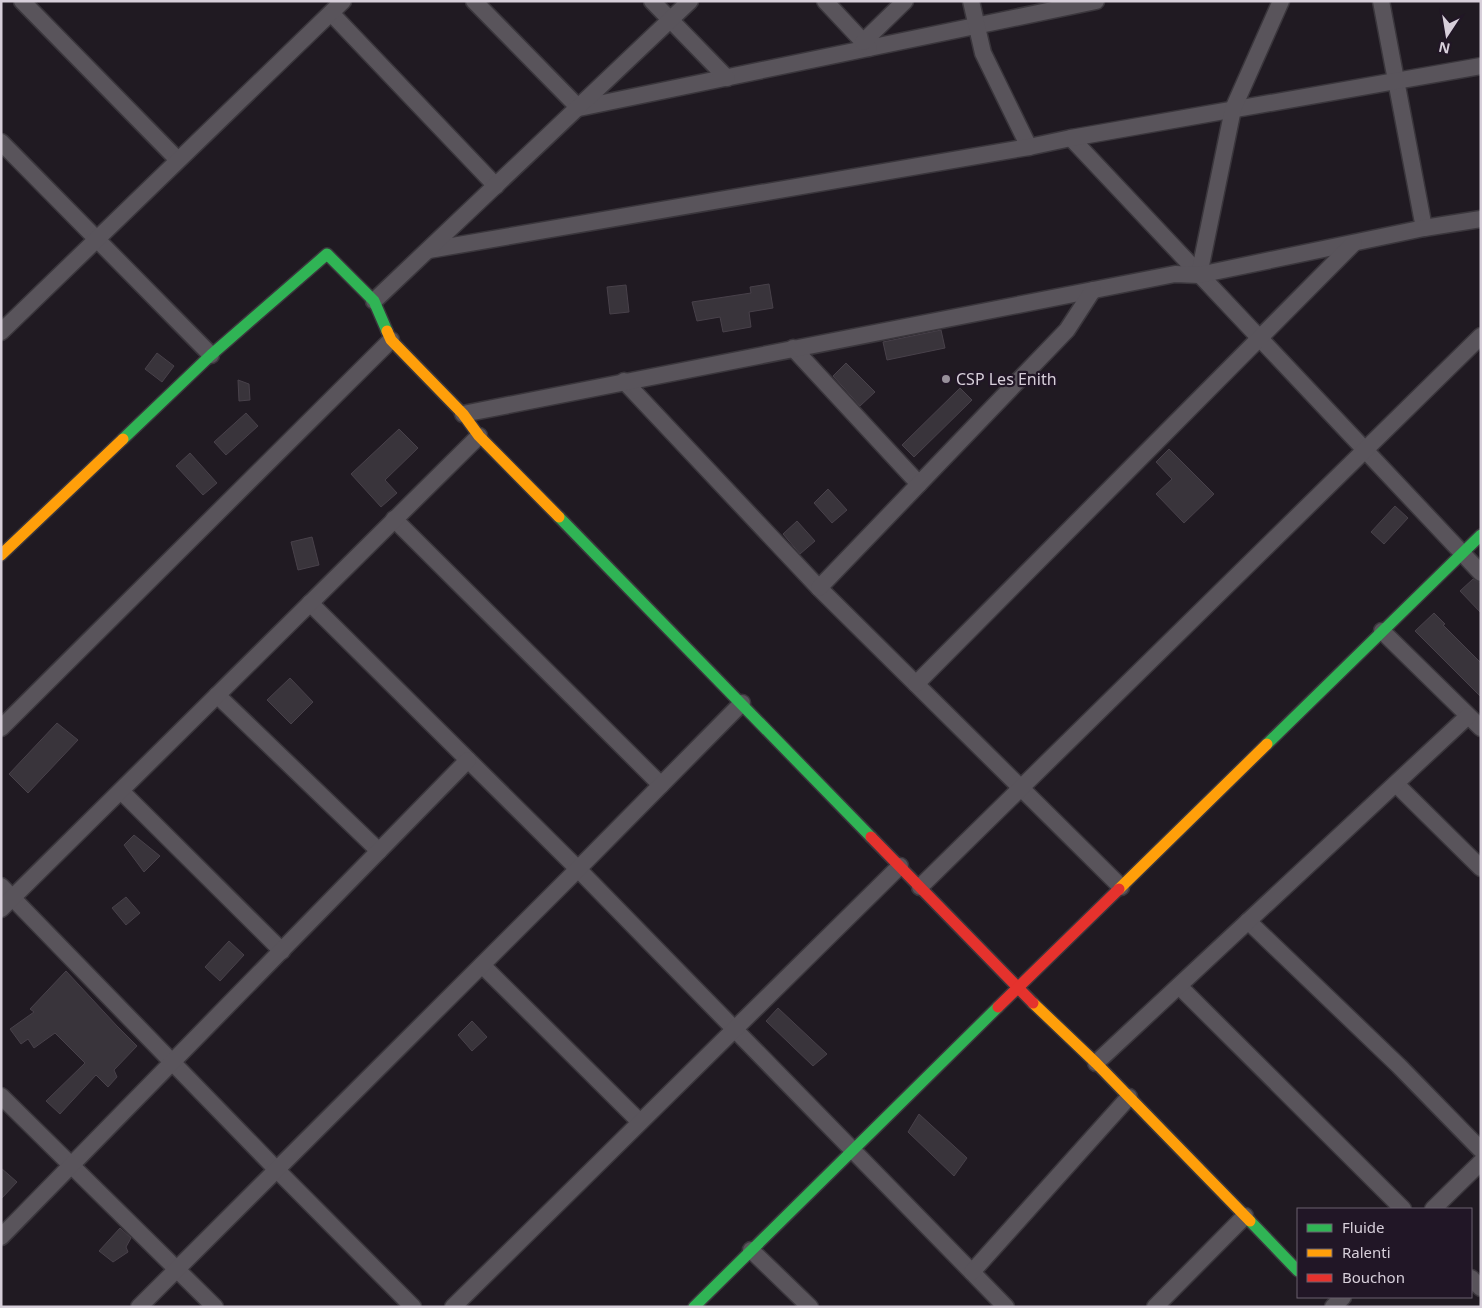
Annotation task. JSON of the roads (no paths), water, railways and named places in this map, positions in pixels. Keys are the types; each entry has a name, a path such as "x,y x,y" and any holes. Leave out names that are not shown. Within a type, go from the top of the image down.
{"street":[{"path":"22,1 178,160"},
{"path":"474,1 579,108"},
{"path":"652,1 726,78"},
{"path":"374,300 690,1"},
{"path":"825,1 866,45"},
{"path":"866,45 905,1"},
{"path":"971,1 983,53 1029,146"},
{"path":"579,108 726,78 866,45 1096,1"},
{"path":"1199,275 1233,109 1281,1"},
{"path":"1381,1 1424,228"},
{"path":"1,332 337,7 496,186"},
{"path":"429,250 1481,66"},
{"path":"1071,138 1481,573"},
{"path":"1,142 211,355"},
{"path":"463,414 1175,274 1199,275 1424,228 1481,219"},
{"path":"916,684 1354,243"},
{"path":"1,555 211,355 327,254 374,300 391,340 463,414 479,436 742,703 1017,988 1096,1063 1297,1270"},
{"path":"819,588 1067,330 1093,290"},
{"path":"920,887 1481,336"},
{"path":"1,728 391,340"},
{"path":"793,348 919,484"},
{"path":"624,381 819,588 1120,887"},
{"path":"7,904 479,436"},
{"path":"394,519 661,785"},
{"path":"694,1307 1017,988 1481,535"},
{"path":"310,603 578,869 1006,1307"},
{"path":"1382,631 1481,728"},
{"path":"217,695 379,851"},
{"path":"139,1307 742,703"},
{"path":"1096,1063 1468,716"},
{"path":"1,1236 468,760"},
{"path":"1396,784 1481,868"},
{"path":"121,791 282,951"},
{"path":"453,1307 900,866"},
{"path":"1,886 7,904 173,1062 413,1307"},
{"path":"1248,921 1399,1066 1481,1150"},
{"path":"482,965 640,1122"},
{"path":"1179,986 1401,1208"},
{"path":"1,1096 215,1307"},
{"path":"972,1272 1129,1097"},
{"path":"1434,1208 1481,1162"},
{"path":"1155,1307 1245,1216"},
{"path":"752,1250 810,1307"},
{"path":"1472,1279 1481,1288"},
{"path":"1333,1307 1342,1298"}],"place":[{"name":"CSP Les Enith","path":"946,379"}]}
